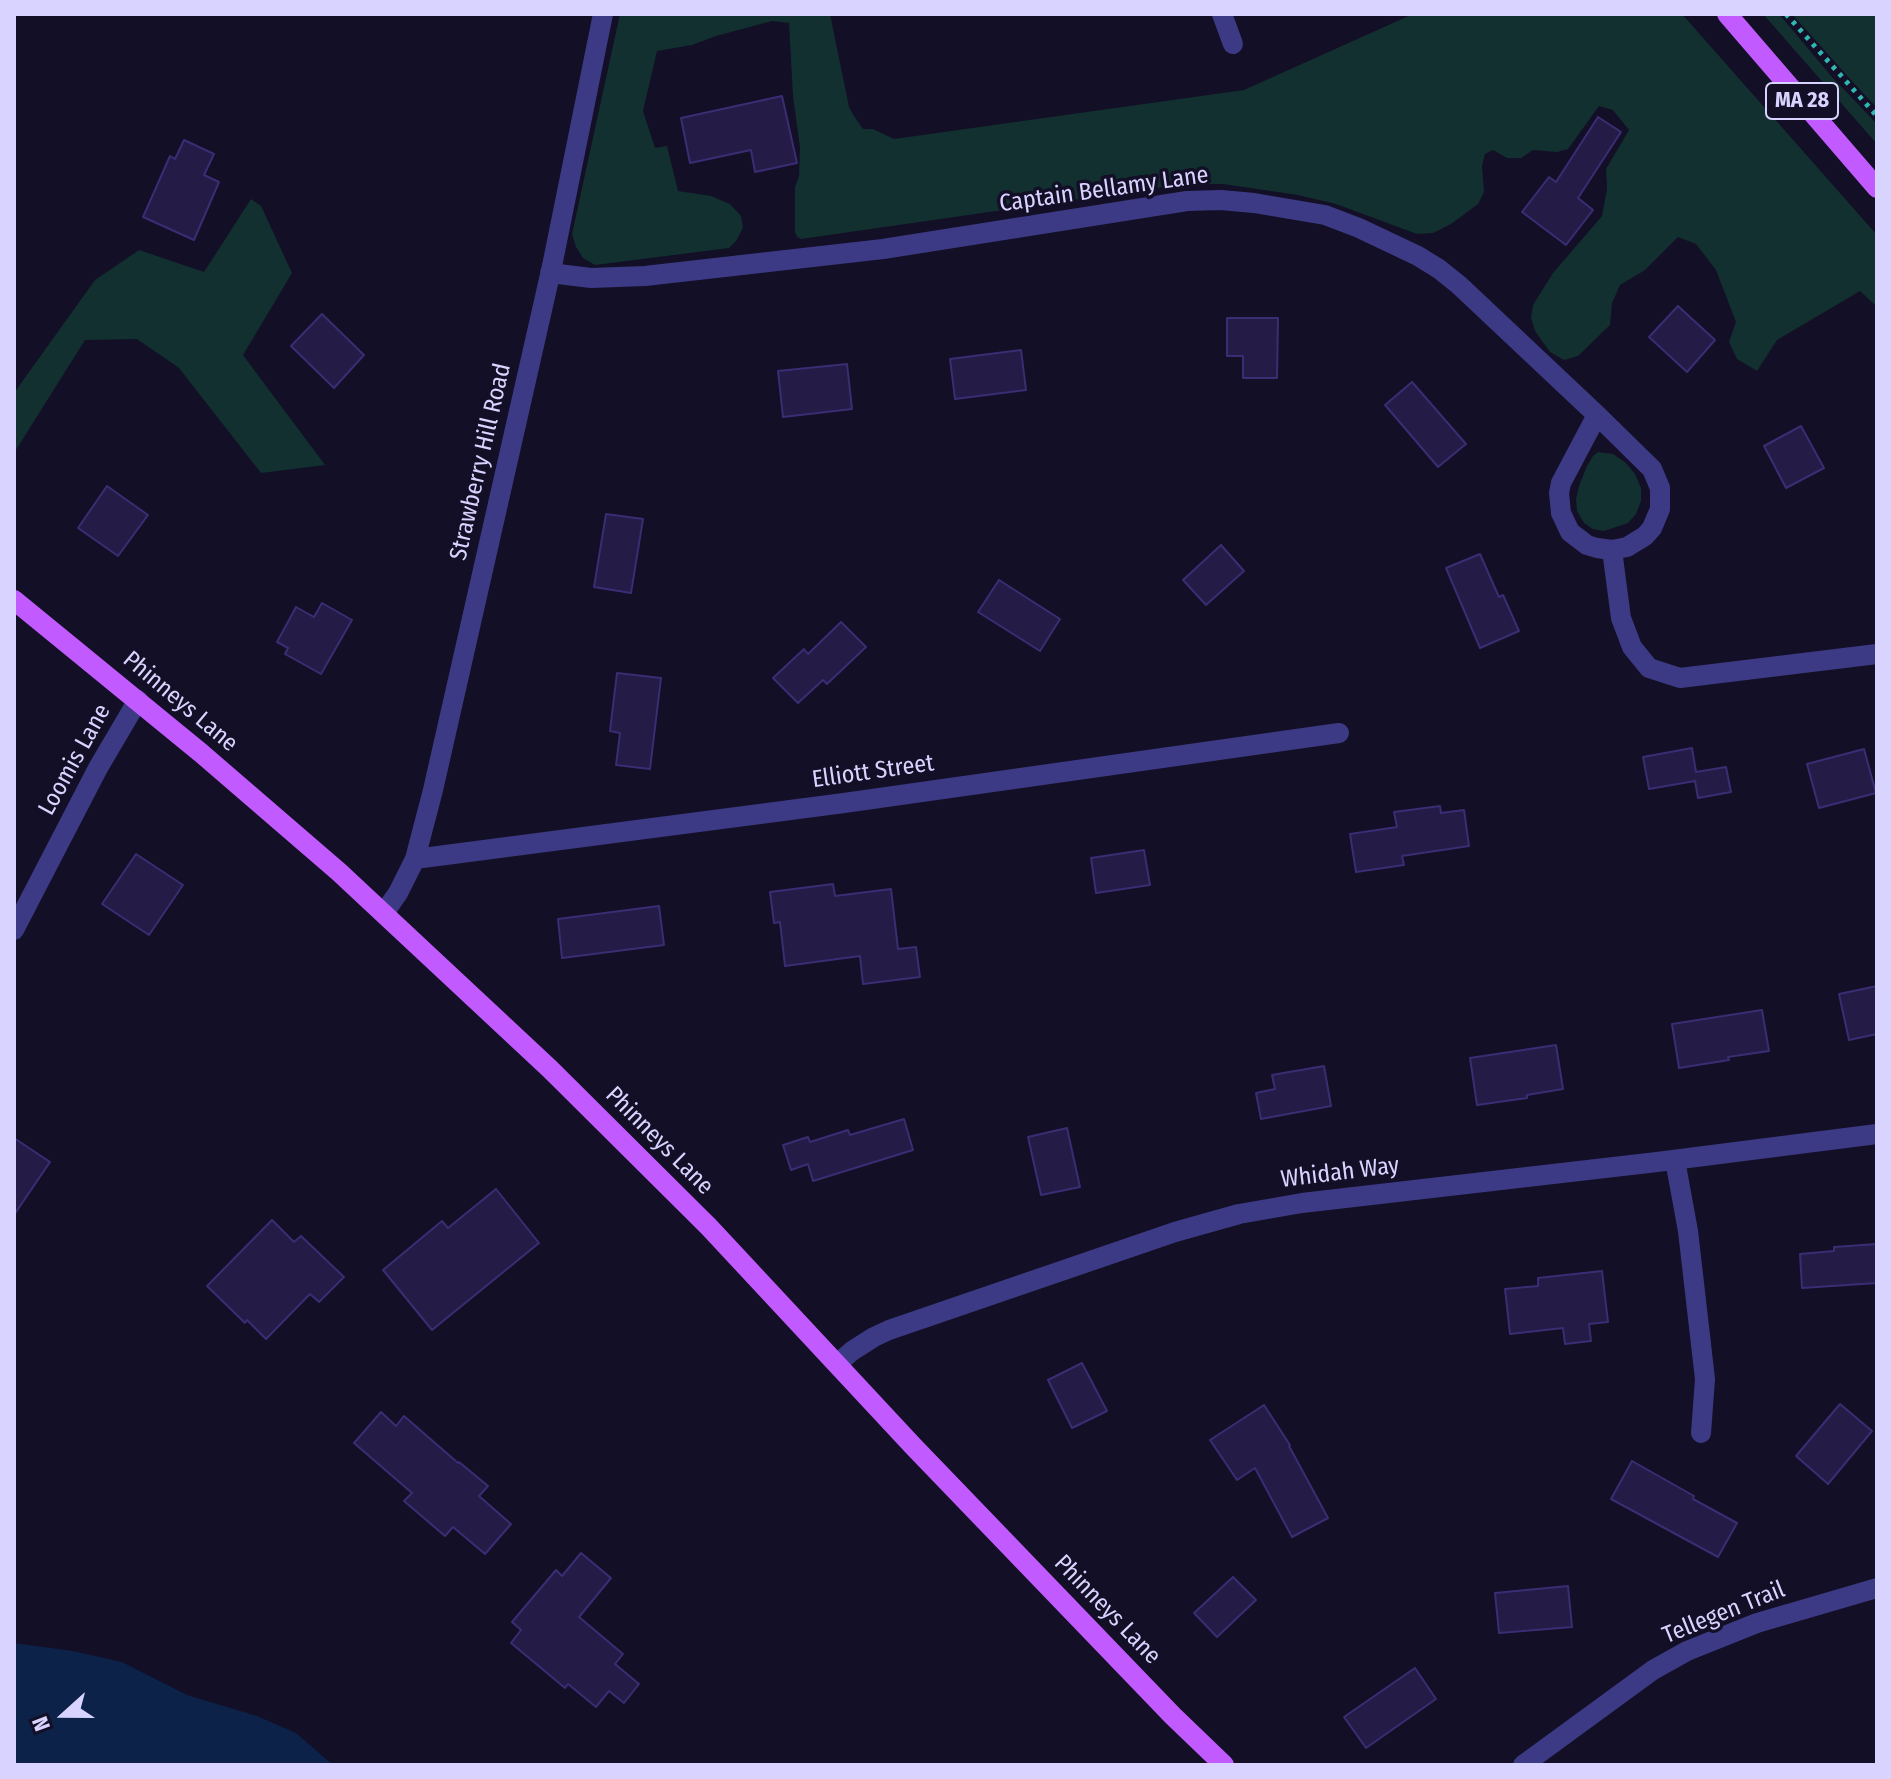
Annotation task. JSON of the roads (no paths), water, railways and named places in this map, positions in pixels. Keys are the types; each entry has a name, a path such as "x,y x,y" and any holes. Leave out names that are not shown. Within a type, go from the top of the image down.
{"main road":[{"name":"MA 28","path":"1727,14 1877,188"},
{"name":"Phinneys Lane","path":"14,600 138,700 327,862 560,1079 709,1227 1220,1764"}],"street":[{"name":"Strawberry Hill Road","path":"384,913 415,859 437,775 550,273 603,14"},
{"path":"1222,14 1233,44"},
{"name":"Captain Bellamy Lane","path":"550,273 591,278 645,276 883,249 1187,201 1254,203 1325,215 1389,241 1429,263 1459,285 1652,469 1661,499 1657,519 1645,536 1627,547 1612,550"},
{"path":"1597,415 1565,473 1558,503 1565,523 1578,539 1597,548 1612,550 1621,618 1632,647 1649,668 1680,678 1877,654"},
{"name":"Loomis Lane","path":"14,930 98,768 138,700"},
{"name":"Elliott Street","path":"415,859 844,803 1339,733"},
{"name":"Whidah Way","path":"837,1364 852,1351 889,1330 1175,1232 1239,1214 1302,1203 1877,1134"},
{"path":"1675,1160 1688,1231 1705,1379 1701,1433"},
{"name":"Tellegen Trail","path":"1523,1765 1653,1670 1687,1651 1757,1623 1877,1588"}],"water":[{"path":"14,1643 122,1662 187,1695 257,1716 296,1733 333,1765 14,1765"}]}
